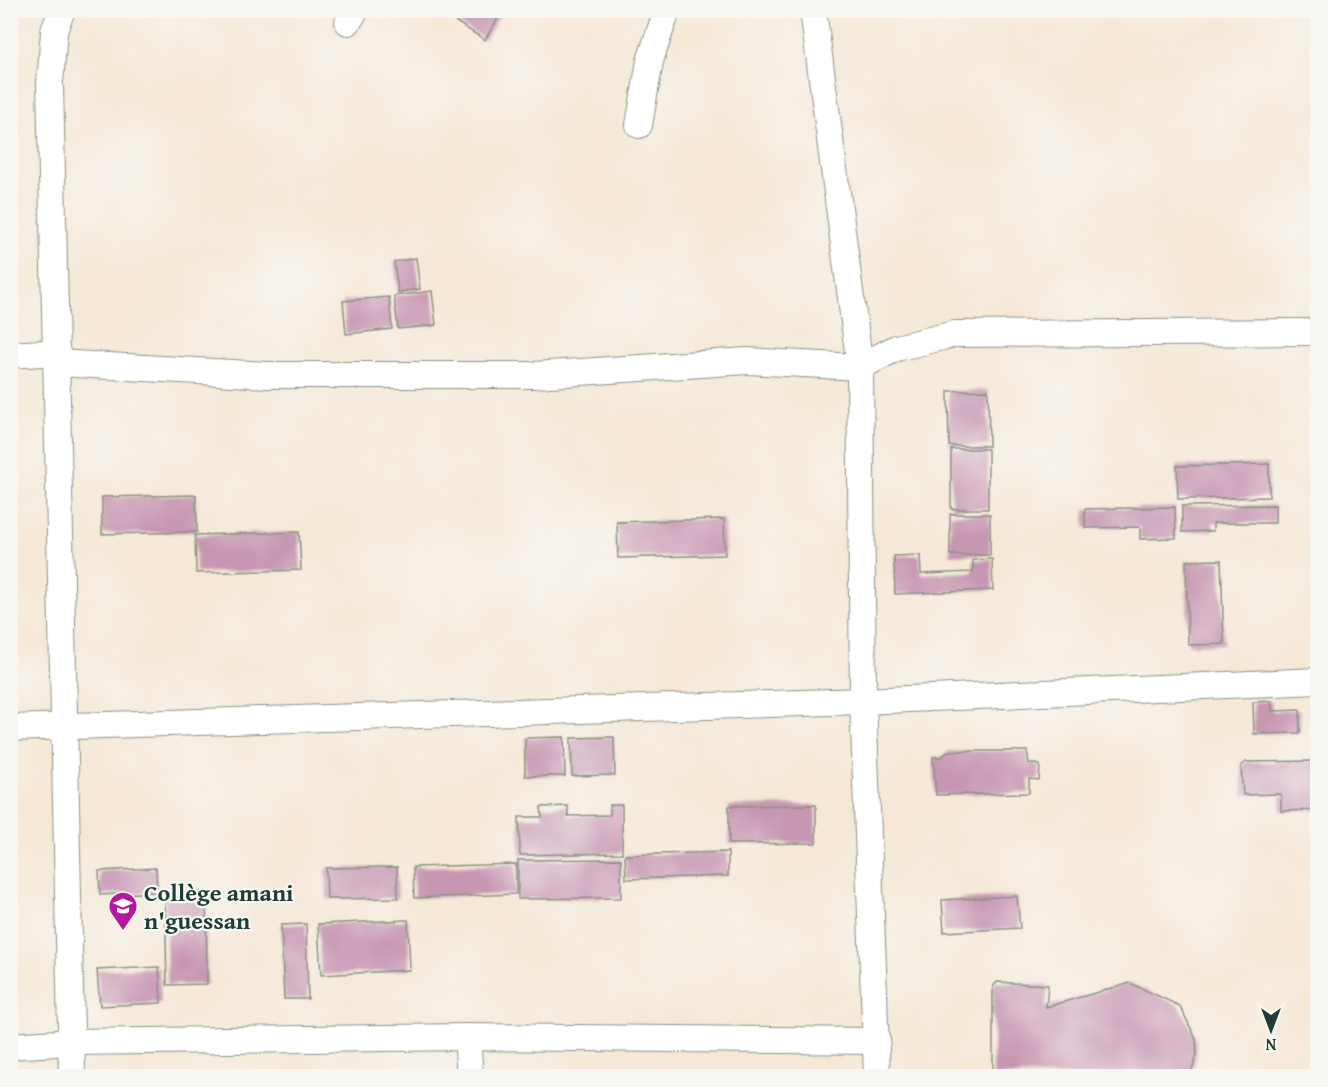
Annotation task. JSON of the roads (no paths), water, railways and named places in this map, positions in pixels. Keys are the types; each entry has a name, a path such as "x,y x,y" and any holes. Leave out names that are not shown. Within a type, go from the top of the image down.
{"street":[{"path":"62,10 54,31 50,83 72,1077"},
{"path":"639,125 650,61 667,10"},
{"path":"813,10 860,367 863,701 877,1077"},
{"path":"10,355 268,375 534,375 747,361 860,367 896,348 955,334 1317,332"},
{"path":"10,728 863,701 1317,681"},
{"path":"10,1046 71,1042 467,1037 877,1041"},
{"path":"467,1037 470,1077"}],"place":[{"name":"Collège amani n'guessan","path":"123,932"}]}
